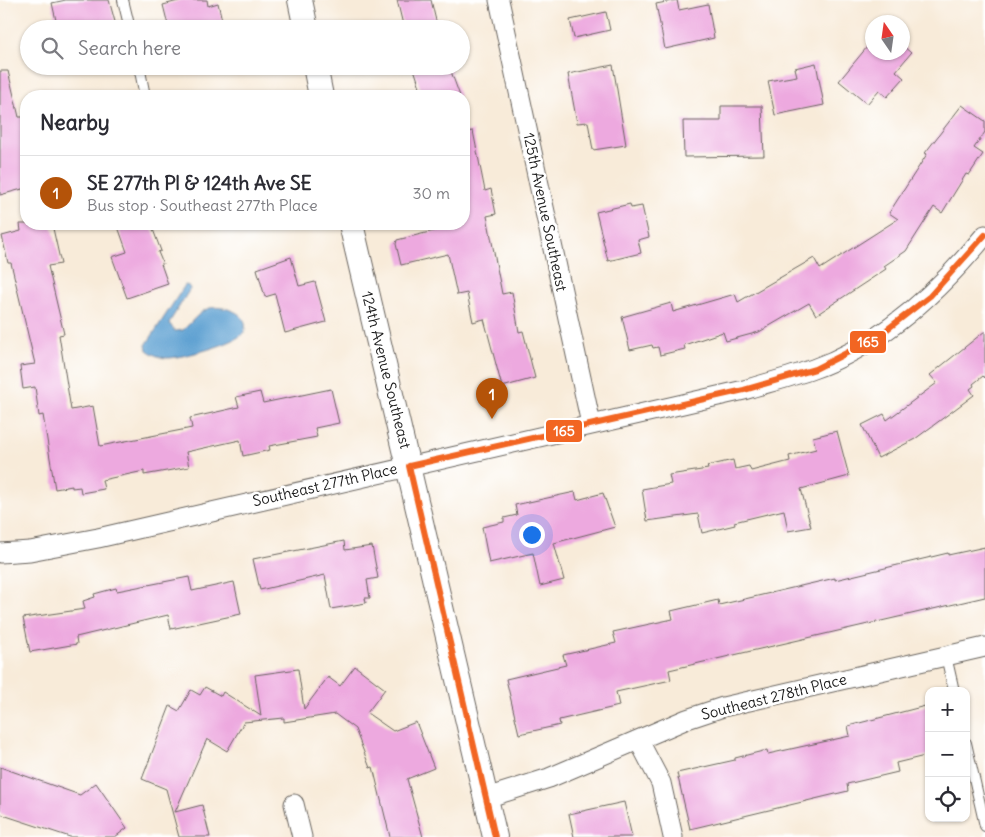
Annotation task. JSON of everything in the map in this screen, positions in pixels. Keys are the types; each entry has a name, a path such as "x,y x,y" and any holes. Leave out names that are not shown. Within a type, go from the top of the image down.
{"street":[{"path":"300,0 304,20"},
{"name":"125th Avenue Southeast","path":"499,0 591,424"},
{"path":"317,75 320,90"},
{"name":"124th Avenue Southeast","path":"352,230 495,837"},
{"name":"Southeast 277th Place","path":"0,553 30,551 98,538 744,390 815,369 876,338 930,296 985,235"},
{"name":"Southeast 278th Place","path":"486,798 549,778 687,719 724,707 985,648"},
{"path":"639,741 661,783 673,837"},
{"path":"294,804 302,837"}],"lane":[{"path":"123,0 128,20"},
{"path":"140,75 144,90"},
{"path":"946,656 953,687"},
{"path":"970,760 985,826"}],"water":[{"path":"185,285 189,286 190,289 169,323 175,331 183,330 202,312 216,307 229,309 240,315 244,320 244,332 232,341 196,353 168,358 157,356 147,350 146,345"}],"building":[{"path":"66,0 109,0 115,20 56,20 52,3"},
{"path":"182,0 207,0 208,6 218,3 222,20 167,20 163,5"},
{"path":"397,0 431,0 436,20 402,20"},
{"path":"677,0 679,10 708,4 714,38 665,49 656,4"},
{"path":"606,12 610,30 574,38 570,20"},
{"path":"865,49 865,60 905,60 896,71 904,78 887,97 879,90 867,104 839,81"},
{"path":"816,63 824,105 775,115 768,81 797,76 795,68"},
{"path":"613,65 626,145 593,150 588,122 577,123 568,74"},
{"path":"0,71 8,71 20,117 20,190 0,195"},
{"path":"416,75 452,75 458,90 421,90"},
{"path":"962,105 985,121 985,132 974,148 983,154 969,175 966,174 942,213 934,207 906,251 884,266 886,269 816,315 809,303 759,332 726,341 723,332 684,345 685,349 660,355 658,347 653,348 652,345 630,350 622,317 671,303 673,312 735,294 738,302 814,258 820,269 898,219 889,213 927,154 925,153"},
{"path":"721,106 762,106 764,156 684,157 683,121 721,121"},
{"path":"470,131 473,131 485,191 491,189 496,214 487,216 502,294 512,292 519,332 523,331 535,378 502,387 484,319 473,322 467,293 457,295 448,254 401,265 396,244 397,240 438,230 470,230"},
{"path":"630,204 631,208 642,206 649,237 638,240 641,253 608,261 596,212"},
{"path":"53,230 61,264 48,266 64,334 59,335 71,410 93,406 100,446 192,428 190,418 239,407 236,397 260,392 263,403 331,389 339,423 315,428 317,437 269,446 270,450 243,456 240,440 186,452 189,467 144,475 144,471 102,480 104,489 81,493 80,487 72,488 72,486 55,489 43,415 39,416 35,387 23,389 20,366 35,364 11,263 8,263 2,236 21,231"},
{"path":"119,230 153,230 161,251 158,252 168,284 127,298 112,257 127,252"},
{"path":"291,257 299,286 315,282 326,322 285,333 275,294 265,297 257,269"},
{"path":"985,331 985,378 983,376 973,384 974,386 970,389 974,395 915,439 878,458 862,425 884,414 887,420 937,383 930,375"},
{"path":"837,431 849,476 801,489 811,527 788,531 784,510 734,522 735,525 702,533 698,514 647,521 642,489 671,484 669,475 708,469 707,466 733,460 735,469 749,466 751,471 790,461 789,456 816,449 813,437"},
{"path":"575,492 577,500 603,493 615,527 554,543 564,580 540,586 533,553 489,563 482,527 504,522 504,518 517,515 515,505"},
{"path":"344,541 345,550 372,546 378,578 367,580 370,598 365,598 366,603 331,609 325,575 260,590 253,559"},
{"path":"985,547 985,597 669,670 671,680 616,692 619,706 559,720 560,725 519,734 506,679 566,665 563,655 616,643 613,632 673,619 671,611 718,600 719,605 948,553 948,555"},
{"path":"189,577 192,591 234,582 241,614 171,629 168,615 76,637 77,644 30,652 23,618 85,609 83,601 95,597 94,594 116,588 117,591"},
{"path":"355,666 385,689 367,713 393,731 416,722 434,768 407,779 423,837 390,837 373,767 370,768 355,729 335,714 284,722 284,718 244,722 227,751 207,739 175,812 202,805 210,837 179,837 166,789 142,779 170,706 179,711 191,690 200,695 205,687 221,696 223,692 261,716 255,675 298,669 304,709 328,677 340,686"},
{"path":"925,706 925,756 896,763 898,772 847,784 848,791 690,829 677,773 735,760 735,758 767,750 768,754 850,736 848,726"},
{"path":"0,767 80,795 96,783 127,828 115,837 70,837 0,814"},
{"path":"624,802 632,837 574,837 569,814"}],"transit line":[{"name":"165","path":"409,466 744,390 815,369 876,338 930,296 985,235"},
{"name":"165","path":"409,466 495,837"}],"place":[{"name":"SE 277th Pl & 124th Ave SE","path":"492,419"}]}
